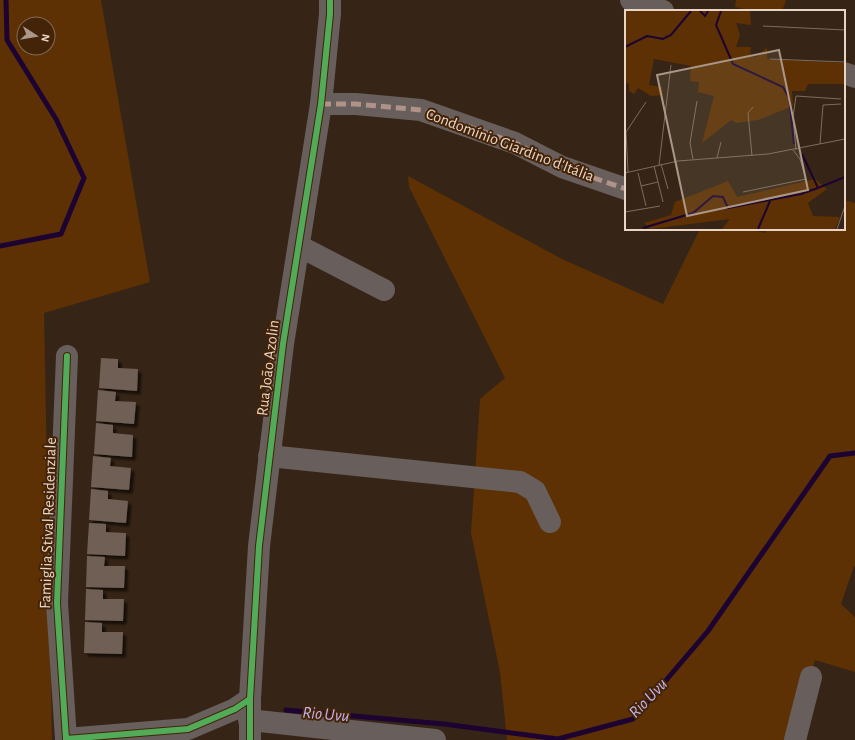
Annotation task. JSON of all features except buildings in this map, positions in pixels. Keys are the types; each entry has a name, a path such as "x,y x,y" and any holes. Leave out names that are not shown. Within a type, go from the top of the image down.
{"street":[{"name":"Rua João Azolin","path":"249,720 259,546 269,456 277,404 283,344 320,104 330,14 330,0"},
{"path":"631,0 660,10"},
{"path":"845,73 855,76"},
{"name":"Condomínio Giardino d'Itália","path":"320,104 356,104 421,110 515,143 562,167 625,189"},
{"path":"299,246 384,290"},
{"name":"Famiglia Stival Residenziale","path":"67,356 57,603 66,739 188,729 235,709 249,720"},
{"path":"269,456 520,482 536,491 550,522"},
{"path":"795,740 811,677"},
{"path":"249,720 435,740"}],"shaded area":[{"path":"0,0 101,0 150,282 44,313 52,740 0,740"},
{"path":"736,0 786,0 782,10 750,10 735,7"},
{"path":"408,176 562,259 663,304 700,230 754,230 765,233 766,230 845,230 845,200 855,203 855,566 841,604 855,617 855,672 815,660 794,740 507,740 500,672 471,533 480,399 505,378 409,187"}],"waterway":[{"path":"0,246 61,234 84,178 56,119 7,40 6,0"},
{"name":"Rio Uvu","path":"286,710 444,724 558,739 633,719 708,631 830,456 855,453"}],"marked path":[{"path":"321,104 356,104 421,110 515,143 562,167 625,189"}],"cycle path":[{"path":"250,740 250,699 259,546 283,344 321,104 330,14 330,0"},
{"path":"67,356 57,603 66,739 188,729 235,709 250,699"}]}
